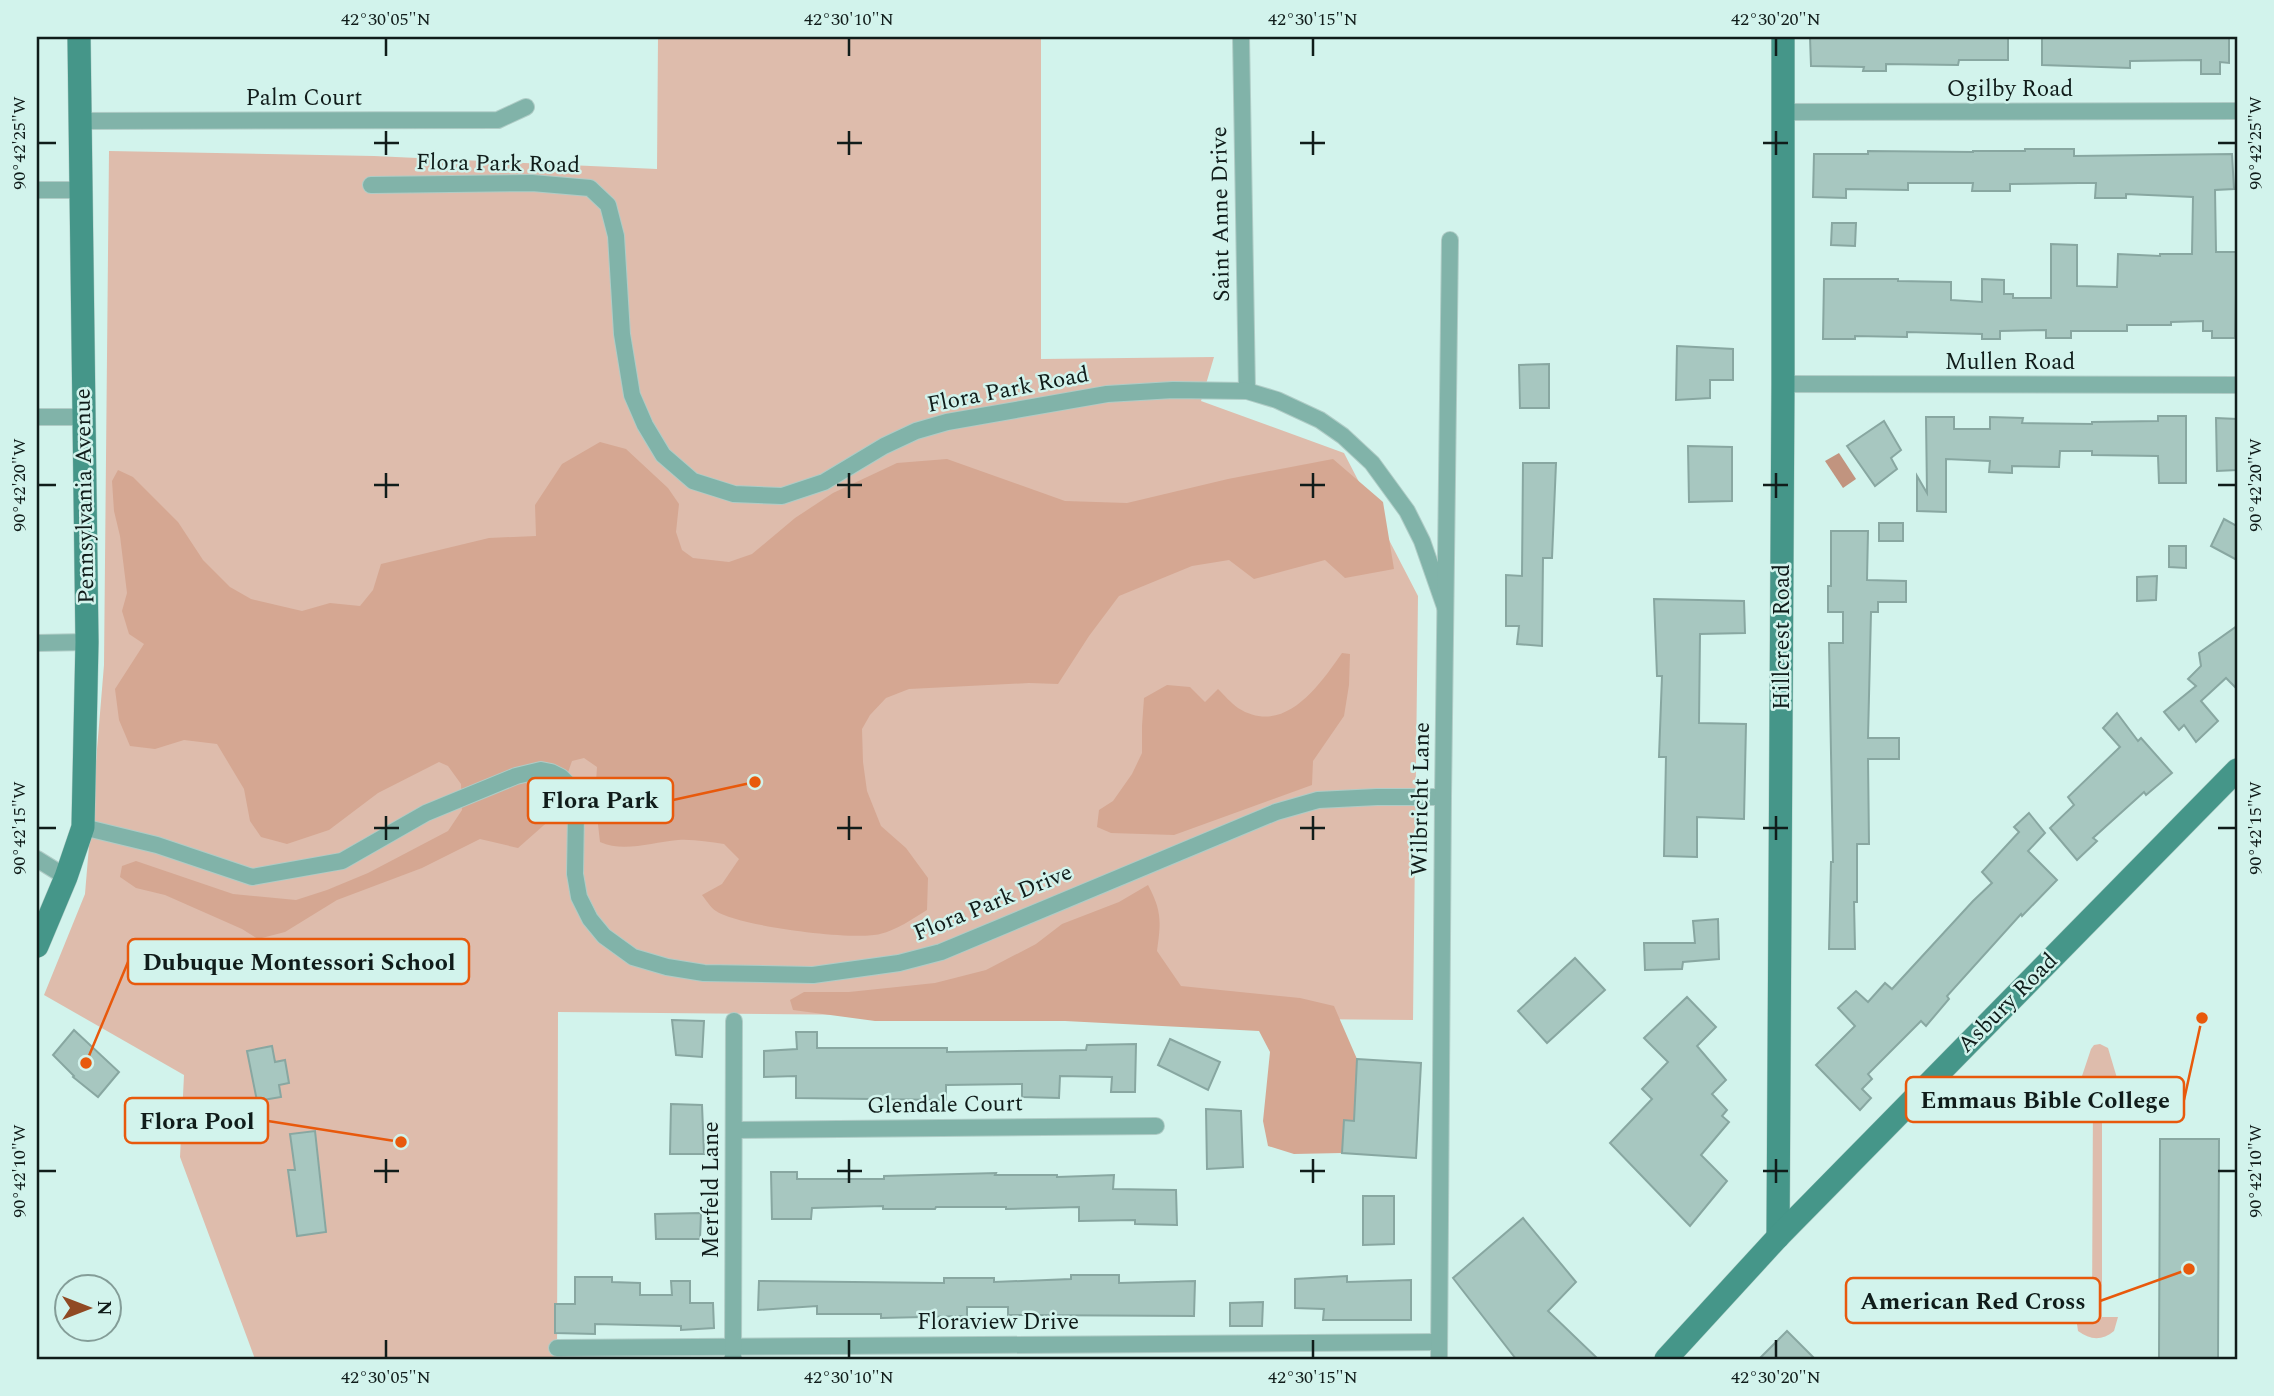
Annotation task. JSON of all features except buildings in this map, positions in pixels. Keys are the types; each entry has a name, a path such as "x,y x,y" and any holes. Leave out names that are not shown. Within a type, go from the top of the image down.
{"main road":[{"name":"Pennsylvania Avenue","path":"37,946 66,877 83,827 87,642 79,37"},
{"name":"Hillcrest Road","path":"1778,1237 1783,37"},
{"name":"Asbury Road","path":"1666,1359 1778,1237 2237,770"}],"street":[{"name":"Saint Anne Drive","path":"1241,37 1247,391"},
{"name":"Palm Court","path":"79,121 498,120 526,107"},
{"name":"Ogilby Road","path":"1783,112 2237,111"},
{"name":"Flora Park Road","path":"371,185 532,183 590,188 608,205 616,236 626,368 632,395 645,425 663,455 693,481 734,494 782,496 824,482 884,446 916,431 998,412 1107,394 1160,390 1247,391 1277,400 1320,421 1343,436 1372,463 1407,511 1422,541 1445,607"},
{"path":"37,190 80,190"},
{"name":"Wilbricht Lane","path":"1439,1359 1450,240"},
{"name":"Mullen Road","path":"1783,384 2237,385"},
{"path":"37,417 84,417"},
{"path":"37,643 87,642"},
{"name":"Flora Park Drive","path":"83,827 157,845 252,877 342,861 426,813 474,792 516,776 541,770 551,772 568,784 575,804 575,874 579,897 590,919 604,936 620,949 633,957 685,971 741,975 813,975 900,963 941,952 1276,812 1318,800 1443,797"},
{"path":"37,859 66,877"},
{"name":"Merfeld Lane","path":"733,1353 734,1021"},
{"name":"Glendale Court","path":"734,1130 1156,1126"},
{"name":"Floraview Drive","path":"557,1348 733,1353 1439,1342"}],"shaded area":[{"path":"658,37 1041,37 1041,359 1214,357 1201,401 1344,453 1418,596 1413,1020 558,1012 557,1359 255,1359 180,1157 184,1075 44,995 85,894 104,665 109,151 374,156 657,169"},
{"path":"600,442 626,449 668,488 679,504 676,532 682,550 693,558 729,562 752,554 795,518 833,493 897,463 947,459 1065,501 1127,503 1228,479 1333,459 1383,502 1394,569 1345,578 1325,560 1254,579 1229,560 1192,566 1119,596 1058,684 909,689 886,698 870,715 862,729 867,791 881,826 906,848 928,878 927,910 880,934 867,936 796,931 747,922 716,911 702,895 722,884 739,859 724,844 701,841 678,840 628,847 600,842 595,798 597,767 584,758 572,761 552,818 518,848 480,839 422,868 337,900 285,932 258,939 242,929 165,895 136,888 120,877 122,866 136,861 233,894 296,900 368,873 448,831 462,810 461,784 448,766 439,762 378,793 329,830 287,844 261,837 250,821 244,789 217,744 184,740 155,749 130,746 119,720 115,689 144,644 129,634 122,611 127,593 112,481 118,470 133,477 178,522 203,560 230,587 251,599 302,611 330,603 360,606 373,590 381,564 489,538 536,536 535,505 562,464"},
{"path":"1839,453 1856,479 1843,488 1825,461"},
{"path":"1342,653 1350,654 1344,716 1313,761 1312,785 1174,835 1111,833 1097,827 1099,810 1113,801 1132,774 1142,753 1144,698 1167,685 1190,687 1205,702 1218,689 1238,708 1255,715 1270,716 1299,704 1323,680"},
{"path":"1148,885 1159,917 1157,951 1181,986 1300,998 1334,1006 1357,1059 1354,1121 1344,1121 1342,1153 1294,1154 1268,1146 1263,1121 1270,1052 1259,1031 1065,1021 875,1021 793,1010 790,1000 804,992 849,992 935,983 986,970 1036,944 1062,924 1119,902"},
{"path":"2100,1044 2108,1048 2117,1078 2102,1079 2102,1317 2118,1317 2114,1331 2096,1338 2078,1331 2076,1317 2092,1316 2093,1096 2081,1096 2077,1091 2091,1049"}],"place":[{"name":"Flora Park","path":"755,782"},
{"name":"Emmaus Bible College","path":"2202,1018"},
{"name":"Dubuque Montessori School","path":"86,1063"},
{"name":"Flora Pool","path":"401,1142"},
{"name":"American Red Cross","path":"2189,1269"}]}
